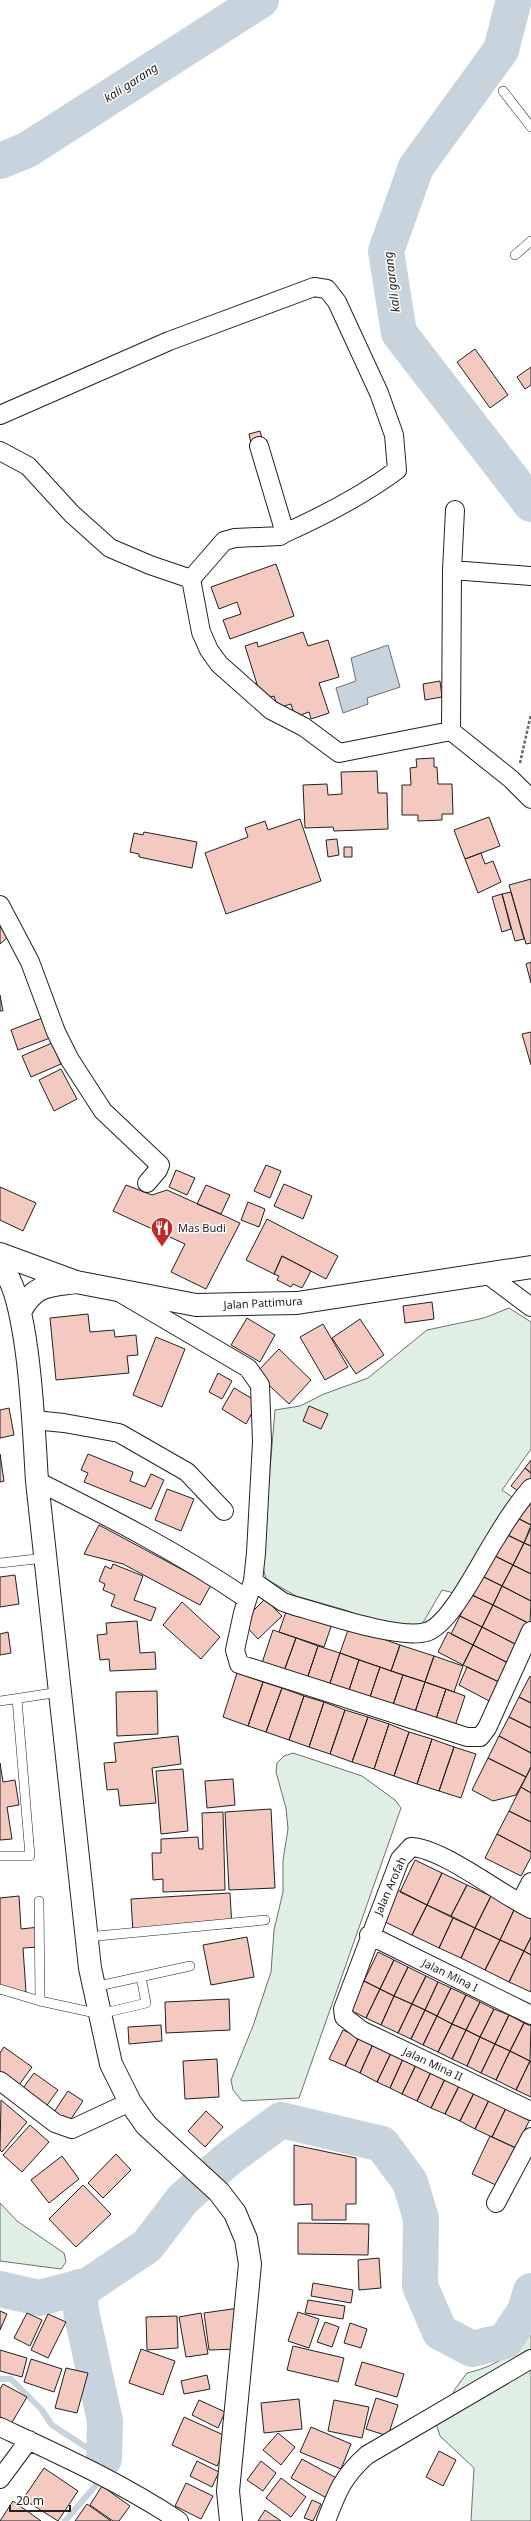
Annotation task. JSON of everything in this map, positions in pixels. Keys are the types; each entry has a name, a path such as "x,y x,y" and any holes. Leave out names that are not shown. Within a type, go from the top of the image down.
{"main road":[{"name":"Jalan Pattimura","path":"0,1254 76,1282 196,1305 259,1305 297,1303 531,1267"},
{"path":"0,1266 7,1272 13,1284 21,1310 34,1420 37,1481 47,1558 87,1937 94,1987 110,2064 130,2102 146,2125 219,2192 235,2213 246,2239 250,2264 228,2491 231,2521"},
{"path":"21,1310 29,1296 43,1286 76,1282"}],"street":[{"path":"0,415 169,341 314,287 327,289 337,302 379,393 394,435 397,470 375,487 329,514 280,536 235,538 224,541 192,579 201,632 209,650 219,664 271,710 304,727 339,753 451,731"},
{"path":"259,446 285,533"},
{"path":"0,451 28,466 72,514 110,548 150,565 192,579"},
{"path":"451,731 452,570 455,510"},
{"path":"452,570 531,576"},
{"path":"451,731 531,798"},
{"path":"0,905 30,962 56,1032 70,1060 103,1111 160,1165 158,1170 147,1183"},
{"path":"487,1274 531,1307"},
{"path":"114,1290 248,1368 260,1386 262,1442 253,1581 247,1599 235,1650 239,1664 467,1737 480,1737 487,1728 531,1631"},
{"path":"34,1420 64,1423 119,1433 187,1472 224,1511"},
{"path":"37,1481 129,1527 207,1571 247,1599"},
{"path":"253,1581 283,1602 295,1606 401,1634 426,1633 436,1628 449,1612 496,1537 531,1488"},
{"name":"Jalan Arofah","path":"343,2009 369,1935 400,1858 411,1847 421,1848 439,1855 526,1906"},
{"path":"526,1906 531,1882"},
{"name":"Jalan Mina I","path":"369,1935 531,2015"},
{"name":"Jalan Mina II","path":"343,2009 344,2017 361,2030 531,2111"},
{"path":"0,2081 55,2123 72,2129 130,2102"},
{"path":"496,2203 531,2137"},
{"path":"326,2521 336,2496 349,2471 367,2455 531,2359"},
{"path":"0,2427 91,2469 132,2491 175,2520"},
{"path":"0,2479 29,2440"}],"lane":[{"path":"503,91 531,127"},
{"path":"515,255 531,240"},
{"path":"0,1563 47,1558"},
{"path":"0,1701 17,1700 61,1692"},
{"path":"0,1856 30,1856 17,1700"},
{"path":"39,1901 40,2001"},
{"path":"87,1937 265,1920"},
{"path":"94,1987 190,1966"},
{"path":"0,1989 40,2001 100,2014 146,2003 141,1977"}],"path":[{"path":"516,784 531,714"}],"green space":[{"path":"509,1308 531,1322 531,1449 502,1490 515,1499 454,1593 442,1590 424,1621 420,1625 402,1631 345,1610 296,1596 266,1579 262,1563 275,1410 300,1406 324,1394 368,1378 427,1330 484,1318"},
{"path":"293,1753 362,1776 395,1800 401,1808 299,2098 242,2101 233,2090 231,2080 253,2026 271,1972 274,1930 283,1892 283,1860 288,1829 286,1808 276,1772 277,1763 284,1756"},
{"path":"0,2203 17,2221 64,2253 66,2262 61,2269 0,2261"},
{"path":"531,2331 531,2521 471,2521 474,2468 440,2436 434,2417 448,2406 455,2389 467,2373 495,2363 511,2353"}],"shaded area":[{"path":"388,645 400,687 367,698 368,704 343,713 336,688 356,681 351,658"}],"building":[{"path":"475,349 508,395 490,408 457,362"},
{"path":"531,367 531,385 525,389 517,377"},
{"path":"260,431 264,445 252,448 249,434"},
{"path":"276,564 294,616 230,639 223,620 241,614 237,602 219,609 211,587"},
{"path":"303,632 308,646 328,640 339,677 319,683 329,713 311,719 309,712 295,717 291,704 278,708 274,696 262,700 245,646 257,642 258,647"},
{"path":"440,681 442,697 425,700 423,684"},
{"path":"434,758 434,767 437,767 438,784 452,784 453,814 442,814 442,820 418,821 418,815 402,815 402,785 411,785 410,768 417,767 416,759"},
{"path":"377,771 378,793 387,793 388,829 334,831 333,827 305,828 303,785 327,784 328,795 342,794 341,772"},
{"path":"489,817 500,846 465,859 454,830"},
{"path":"300,819 321,881 226,914 205,853 248,837 245,828 265,821 268,830"},
{"path":"144,832 197,842 192,868 139,857 139,854 130,852 134,833 143,835"},
{"path":"337,839 339,855 328,857 326,840"},
{"path":"344,847 352,847 352,857 344,857"},
{"path":"481,853 485,864 493,861 501,882 478,893 465,859"},
{"path":"531,879 531,943 526,944 509,885"},
{"path":"511,892 524,939 515,941 502,894"},
{"path":"502,894 511,929 502,932 492,897"},
{"path":"0,926 9,936 0,944"},
{"path":"531,962 531,983 526,964"},
{"path":"0,995 3,1011 0,1011"},
{"path":"42,1018 50,1038 18,1050 11,1030"},
{"path":"531,1032 531,1065 522,1034"},
{"path":"52,1043 61,1064 31,1077 22,1056"},
{"path":"61,1069 77,1099 54,1111 39,1080"},
{"path":"266,1165 281,1171 270,1198 254,1191"},
{"path":"176,1170 195,1178 187,1195 169,1187"},
{"path":"284,1184 312,1196 303,1219 274,1206"},
{"path":"126,1185 152,1195 167,1190 240,1223 206,1289 171,1272 185,1244 113,1211"},
{"path":"206,1185 230,1195 221,1214 197,1204"},
{"path":"0,1187 36,1203 23,1231 0,1220"},
{"path":"248,1202 265,1209 259,1227 241,1220"},
{"path":"267,1219 338,1256 326,1279 282,1256 274,1274 246,1260"},
{"path":"282,1256 311,1271 302,1288 293,1284 291,1287 277,1280 279,1276 274,1274"},
{"path":"432,1302 434,1319 405,1323 403,1306"},
{"path":"88,1314 90,1332 114,1330 115,1337 136,1335 138,1355 127,1356 129,1373 56,1380 50,1318"},
{"path":"247,1318 275,1335 260,1362 231,1345"},
{"path":"360,1319 384,1355 356,1374 332,1338"},
{"path":"323,1324 348,1367 325,1380 300,1337"},
{"path":"156,1337 185,1349 162,1407 133,1395"},
{"path":"279,1349 311,1380 289,1404 256,1373"},
{"path":"218,1373 232,1381 222,1399 209,1392"},
{"path":"234,1388 258,1402 246,1424 222,1409"},
{"path":"309,1406 328,1414 321,1429 303,1421"},
{"path":"9,1408 14,1435 0,1438 0,1410"},
{"path":"0,1454 4,1481 0,1482"},
{"path":"88,1454 133,1472 130,1481 145,1487 151,1474 164,1480 151,1509 84,1482 88,1473 81,1470"},
{"path":"531,1460 531,1473 525,1468"},
{"path":"525,1468 531,1473 531,1481 522,1494 511,1486"},
{"path":"167,1489 194,1499 181,1531 155,1520"},
{"path":"531,1501 531,1525 517,1518"},
{"path":"514,1516 531,1525 524,1543 505,1534"},
{"path":"99,1525 211,1585 200,1605 123,1564 84,1554"},
{"path":"531,1528 531,1546 524,1543"},
{"path":"504,1533 524,1543 513,1565 493,1555"},
{"path":"524,1543 531,1546 531,1574 513,1565"},
{"path":"491,1554 513,1565 502,1586 480,1575"},
{"path":"113,1564 143,1576 134,1600 156,1608 151,1621 111,1606 115,1595 103,1590 105,1584 99,1581 105,1566 111,1569"},
{"path":"513,1565 531,1574 531,1601 502,1586"},
{"path":"15,1575 19,1604 0,1607 0,1577"},
{"path":"480,1575 502,1586 493,1605 470,1594"},
{"path":"502,1586 531,1601 530,1624 493,1605"},
{"path":"470,1594 493,1605 482,1627 460,1616"},
{"path":"265,1599 282,1616 258,1639 242,1622"},
{"path":"182,1602 220,1637 201,1659 163,1625"},
{"path":"493,1605 530,1624 519,1646 482,1627"},
{"path":"288,1606 333,1621 324,1647 279,1632"},
{"path":"460,1616 482,1627 473,1645 451,1634"},
{"path":"137,1621 140,1653 155,1652 156,1669 110,1671 109,1659 100,1660 97,1635 107,1634 106,1623"},
{"path":"349,1627 400,1645 391,1671 340,1653"},
{"path":"482,1627 519,1646 510,1664 473,1645"},
{"path":"273,1630 296,1638 284,1671 262,1663"},
{"path":"8,1632 11,1653 0,1655 0,1634"},
{"path":"448,1632 473,1645 463,1665 438,1652"},
{"path":"296,1638 318,1646 307,1679 284,1671"},
{"path":"400,1645 434,1656 425,1682 391,1671"},
{"path":"473,1645 510,1664 501,1683 463,1665"},
{"path":"318,1646 340,1653 329,1686 307,1679"},
{"path":"340,1653 359,1660 348,1693 329,1686"},
{"path":"434,1656 463,1666 454,1692 425,1682"},
{"path":"359,1660 380,1667 369,1700 348,1693"},
{"path":"380,1667 403,1675 392,1708 369,1700"},
{"path":"467,1667 501,1683 491,1702 459,1685"},
{"path":"237,1673 263,1682 248,1726 223,1717"},
{"path":"403,1675 425,1682 414,1715 392,1708"},
{"path":"530,1676 531,1677 531,1703 519,1697"},
{"path":"263,1682 282,1688 266,1732 248,1726"},
{"path":"425,1682 446,1689 435,1722 414,1715"},
{"path":"282,1688 304,1696 289,1740 266,1732"},
{"path":"446,1689 465,1696 454,1729 435,1722"},
{"path":"157,1691 158,1734 117,1736 116,1692"},
{"path":"304,1696 324,1702 309,1747 289,1740"},
{"path":"519,1697 531,1703 531,1728 509,1717"},
{"path":"324,1702 345,1710 330,1754 309,1747"},
{"path":"345,1710 368,1717 352,1762 330,1754"},
{"path":"368,1717 389,1724 374,1769 352,1762"},
{"path":"509,1717 531,1728 531,1753 499,1736"},
{"path":"389,1724 409,1732 394,1776 374,1769"},
{"path":"409,1732 432,1739 417,1784 394,1776"},
{"path":"178,1736 181,1764 152,1768 156,1803 120,1806 118,1789 107,1790 104,1763 116,1762 114,1743"},
{"path":"499,1736 531,1753 531,1767 526,1777 488,1758"},
{"path":"432,1739 454,1747 439,1791 417,1784"},
{"path":"454,1747 476,1754 461,1798 439,1791"},
{"path":"488,1758 526,1777 516,1795 493,1801 472,1790"},
{"path":"0,1763 3,1782 15,1780 19,1805 7,1807 12,1839 0,1840"},
{"path":"531,1767 531,1793 521,1787"},
{"path":"183,1769 188,1831 161,1834 156,1771"},
{"path":"233,1779 235,1805 207,1808 205,1781"},
{"path":"521,1787 531,1793 531,1822 509,1811"},
{"path":"271,1809 275,1888 229,1890 225,1812"},
{"path":"509,1811 531,1822 531,1852 497,1834"},
{"path":"223,1812 225,1890 163,1892 163,1879 153,1880 152,1853 161,1853 161,1839 198,1837 199,1849 203,1849 202,1813"},
{"path":"497,1834 531,1852 531,1857 521,1876 485,1858"},
{"path":"415,1860 442,1873 427,1905 400,1892"},
{"path":"442,1873 467,1885 451,1916 427,1905"},
{"path":"467,1885 491,1896 475,1928 451,1916"},
{"path":"396,1889 427,1905 412,1935 381,1920"},
{"path":"230,1893 232,1928 133,1933 131,1899"},
{"path":"19,1896 21,1929 39,1927 40,1947 23,1948 26,1992 0,1994 0,1898"},
{"path":"491,1896 515,1908 500,1940 475,1928"},
{"path":"427,1905 453,1918 439,1948 412,1935"},
{"path":"515,1908 531,1916 531,1937 524,1951 500,1940"},
{"path":"453,1918 475,1928 461,1958 439,1948"},
{"path":"475,1928 500,1940 485,1970 461,1958"},
{"path":"247,1937 254,1977 211,1985 203,1945"},
{"path":"531,1937 531,1955 524,1951"},
{"path":"500,1940 524,1951 509,1982 485,1970"},
{"path":"524,1951 531,1955 531,1992 509,1982"},
{"path":"378,1952 394,1960 380,1989 364,1981"},
{"path":"394,1960 408,1967 394,1996 380,1989"},
{"path":"408,1967 426,1976 412,2004 394,1996"},
{"path":"426,1976 438,1982 425,2010 412,2004"},
{"path":"364,1981 380,1989 366,2018 350,2010"},
{"path":"438,1982 451,1988 437,2016 425,2010"},
{"path":"451,1988 466,1995 452,2024 437,2016"},
{"path":"380,1989 394,1996 381,2025 366,2018"},
{"path":"466,1995 480,2002 466,2030 452,2024"},
{"path":"394,1996 412,2004 398,2033 381,2025"},
{"path":"229,1999 230,2030 166,2033 165,2002"},
{"path":"480,2002 494,2009 480,2037 466,2030"},
{"path":"412,2004 425,2010 411,2039 398,2033"},
{"path":"494,2009 509,2015 495,2044 480,2037"},
{"path":"425,2010 437,2016 423,2045 411,2039"},
{"path":"509,2015 524,2023 510,2051 495,2044"},
{"path":"437,2016 452,2024 438,2052 423,2045"},
{"path":"524,2023 531,2026 530,2061 510,2051"},
{"path":"452,2024 466,2030 452,2059 438,2052"},
{"path":"161,2025 162,2041 129,2044 128,2027"},
{"path":"343,2030 359,2037 345,2066 329,2059"},
{"path":"466,2030 480,2037 467,2066 452,2059"},
{"path":"359,2037 373,2044 360,2073 345,2066"},
{"path":"480,2037 495,2044 481,2073 467,2066"},
{"path":"373,2044 391,2053 377,2082 360,2073"},
{"path":"495,2044 510,2051 496,2080 481,2073"},
{"path":"4,2047 32,2067 19,2085 0,2072 0,2053"},
{"path":"510,2051 530,2061 516,2090 496,2080"},
{"path":"391,2053 403,2059 390,2088 377,2082"},
{"path":"217,2059 219,2097 185,2099 183,2061"},
{"path":"403,2059 416,2065 402,2094 390,2088"},
{"path":"530,2061 531,2062 531,2097 516,2090"},
{"path":"416,2065 431,2072 417,2101 402,2094"},
{"path":"431,2072 445,2079 431,2108 417,2101"},
{"path":"34,2073 58,2090 45,2108 21,2091"},
{"path":"445,2079 459,2086 445,2114 431,2108"},
{"path":"459,2086 474,2093 460,2121 445,2114"},
{"path":"68,2091 83,2101 69,2122 54,2112"},
{"path":"474,2093 489,2100 475,2129 460,2121"},
{"path":"1,2100 27,2122 2,2152 0,2150"},
{"path":"489,2100 506,2108 492,2137 475,2129"},
{"path":"506,2108 530,2119 516,2148 492,2137"},
{"path":"206,2111 223,2127 205,2147 188,2131"},
{"path":"30,2125 49,2142 22,2172 3,2155"},
{"path":"490,2136 516,2148 498,2186 472,2174"},
{"path":"294,2145 356,2158 356,2204 346,2204 346,2220 312,2220 312,2204 294,2205"},
{"path":"116,2154 131,2170 103,2198 88,2183"},
{"path":"62,2156 79,2179 49,2203 31,2180"},
{"path":"83,2185 111,2214 76,2247 49,2219"},
{"path":"298,2223 369,2224 368,2255 298,2254"},
{"path":"379,2258 381,2288 359,2290 358,2260"},
{"path":"313,2283 353,2290 351,2303 311,2296"},
{"path":"308,2300 345,2306 343,2319 305,2313"},
{"path":"239,2308 238,2349 209,2350 204,2313"},
{"path":"0,2311 7,2314 0,2330"},
{"path":"298,2312 319,2319 309,2348 288,2341"},
{"path":"27,2313 42,2320 30,2346 14,2338"},
{"path":"201,2313 208,2354 186,2357 179,2317"},
{"path":"48,2314 66,2322 48,2358 31,2350"},
{"path":"177,2316 178,2348 147,2350 146,2317"},
{"path":"325,2322 339,2327 332,2347 317,2342"},
{"path":"350,2323 367,2329 361,2348 344,2343"},
{"path":"293,2346 344,2358 338,2382 287,2370"},
{"path":"141,2349 175,2361 163,2395 129,2383"},
{"path":"0,2350 27,2358 22,2377 0,2371"},
{"path":"31,2359 62,2369 54,2392 24,2382"},
{"path":"362,2362 404,2374 397,2397 355,2385"},
{"path":"66,2368 88,2373 77,2413 55,2408"},
{"path":"207,2375 210,2389 184,2394 181,2381"},
{"path":"3,2384 27,2397 11,2424 0,2417 0,2389"},
{"path":"376,2398 398,2405 388,2436 366,2429"},
{"path":"299,2399 302,2429 264,2433 261,2403"},
{"path":"199,2400 225,2412 218,2428 192,2415"},
{"path":"334,2400 369,2407 362,2438 328,2431"},
{"path":"184,2417 230,2438 217,2466 172,2445"},
{"path":"311,2427 351,2444 341,2469 300,2452"},
{"path":"278,2433 295,2447 281,2465 263,2450"},
{"path":"439,2451 456,2460 443,2486 426,2477"},
{"path":"302,2459 340,2480 330,2500 291,2478"},
{"path":"197,2461 219,2472 212,2487 190,2476"},
{"path":"261,2461 276,2473 263,2491 247,2480"},
{"path":"44,2468 78,2491 58,2521 23,2499"},
{"path":"281,2478 306,2497 291,2517 266,2498"},
{"path":"186,2483 213,2496 201,2519 175,2506"},
{"path":"102,2486 130,2506 119,2521 113,2521 90,2505"},
{"path":"312,2500 321,2504 313,2521 304,2518"},
{"path":"13,2501 41,2521 0,2521"},
{"path":"87,2504 111,2521 75,2521"},
{"path":"265,2510 281,2521 258,2521"}],"waterway":[{"name":"kali garang","path":"0,161 27,150 261,0"},
{"name":"kali garang","path":"514,0 501,50 416,167 386,251 399,333 531,504"},
{"path":"0,2289 39,2298 89,2285 147,2246 183,2199 228,2159 281,2120 382,2144 410,2182 421,2219 420,2286 440,2332 472,2349 505,2341 525,2311 531,2291"},
{"path":"79,2287 81,2311 105,2421 104,2459"},
{"path":"0,2379 11,2379 42,2410 52,2425 104,2459 97,2484 65,2521"}],"place":[{"name":"Mas Budi","path":"162,1248"}]}
